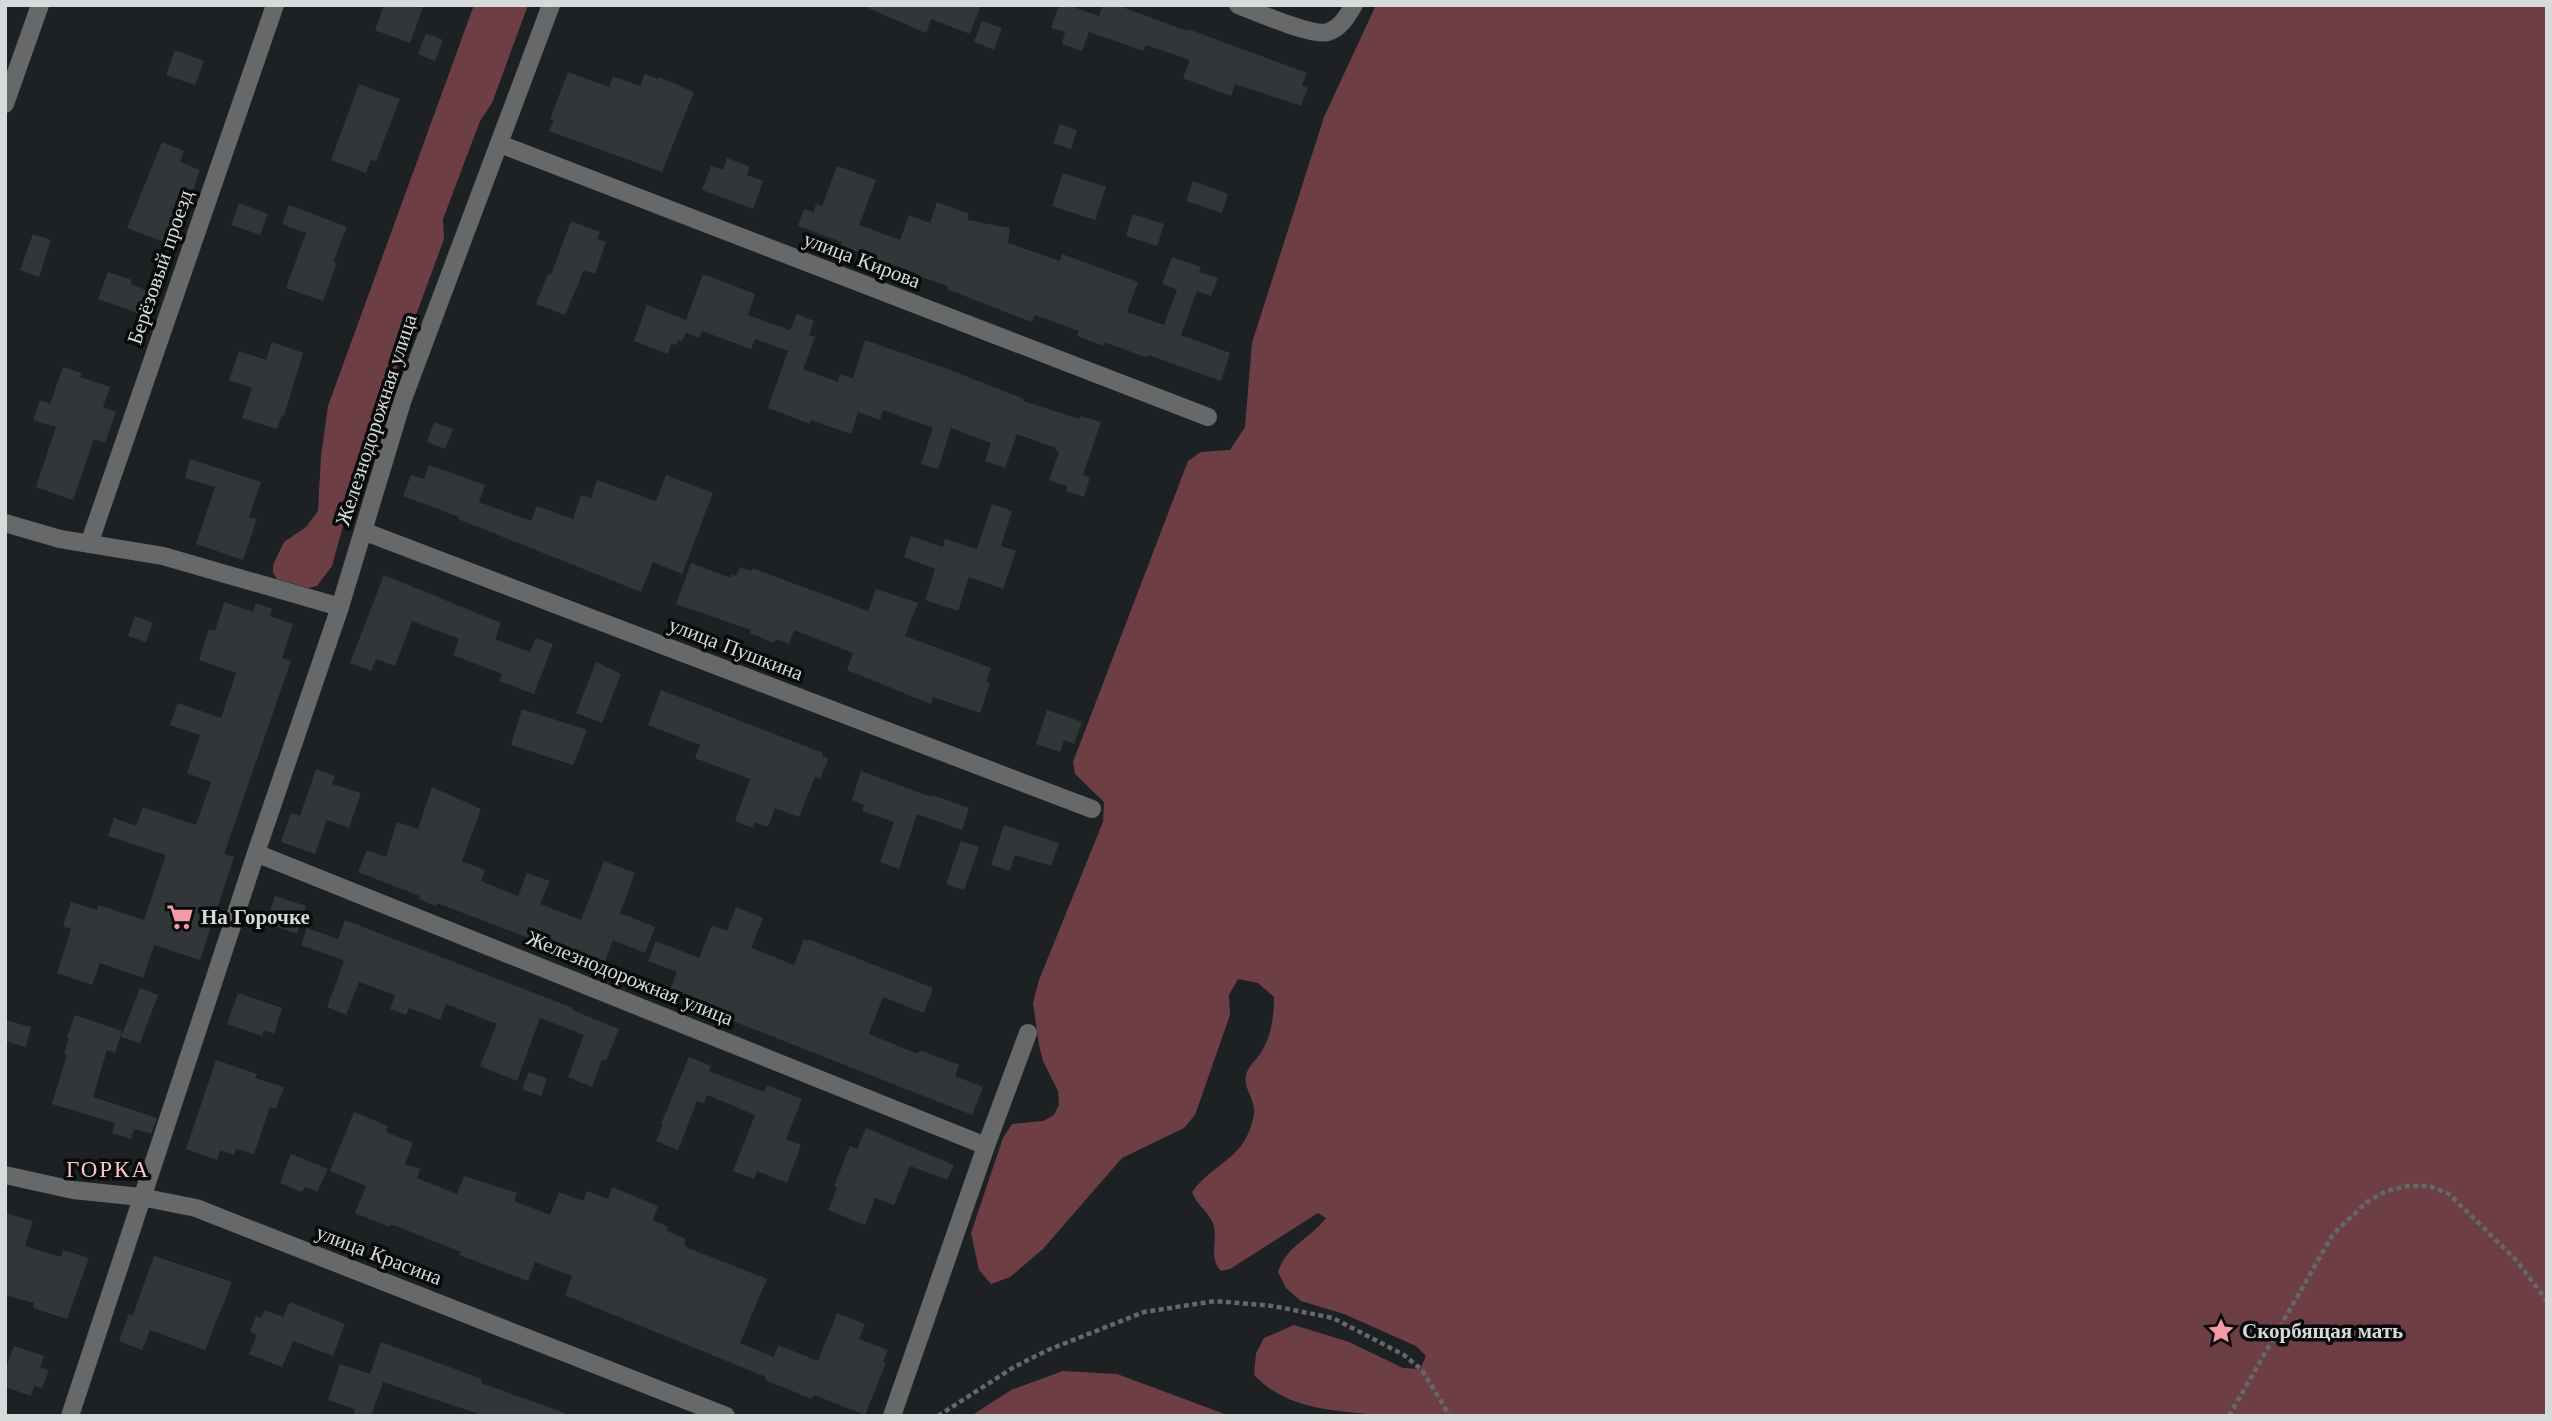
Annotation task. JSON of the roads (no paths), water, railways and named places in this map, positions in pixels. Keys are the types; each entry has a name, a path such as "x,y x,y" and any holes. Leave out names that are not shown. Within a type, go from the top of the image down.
{"street":[{"path":"5,104 40,5"},
{"name":"Берёзовый проезд","path":"89,544 275,5"},
{"name":"Железнодорожная улица","path":"70,1416 340,607 403,399 551,5"},
{"path":"1238,5 1318,34 1336,29 1354,5"},
{"name":"улица Кирова","path":"500,144 1208,417"},
{"path":"5,523 60,539 128,548 163,556 340,607"},
{"name":"улица Пушкина","path":"363,531 1092,809"},
{"name":"Железнодорожная улица","path":"256,853 986,1146"},
{"path":"892,1416 1028,1033"},
{"name":"улица Красина","path":"5,1175 73,1190 141,1197 196,1208 726,1416"}],"place":[{"name":"На Горочке","path":"180,917"},
{"name":"Скорбящая мать","path":"2221,1331"}],"district":[{"name":"ГОРКА","path":"108,1169"}]}
